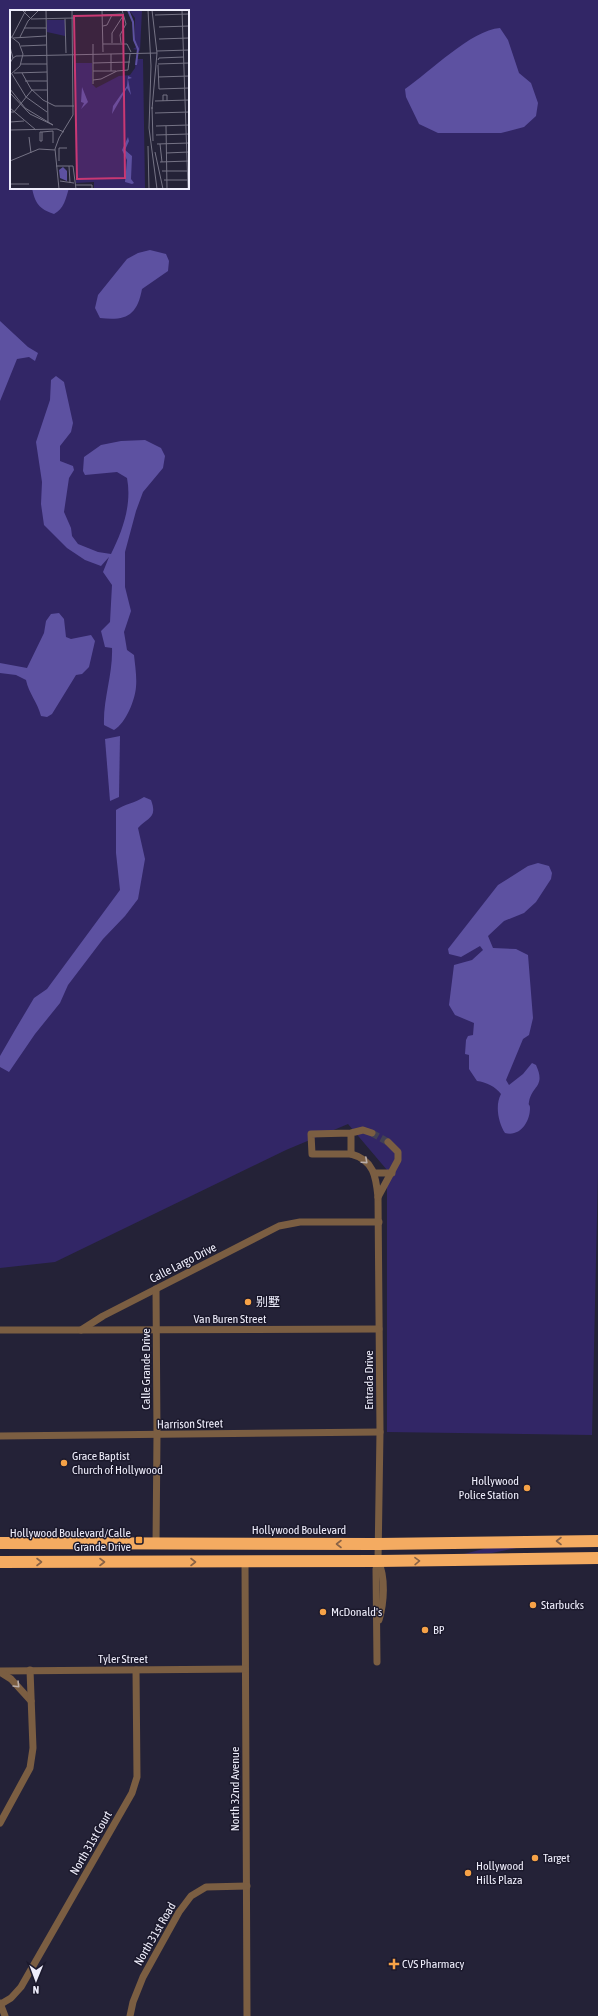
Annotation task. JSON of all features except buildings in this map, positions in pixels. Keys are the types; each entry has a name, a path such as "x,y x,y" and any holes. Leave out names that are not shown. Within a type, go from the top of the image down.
{"highway":[{"name":"Hollywood Boulevard","path":"0,1543 378,1544 598,1541"},
{"path":"126,1562 147,1553 156,1544"},
{"path":"176,1562 179,1556 186,1550 221,1544"},
{"path":"0,1562 245,1562 598,1558"}],"street":[{"path":"372,1133 364,1130 351,1133 311,1134 312,1154 351,1154 360,1156 375,1172 392,1173"},
{"path":"351,1133 351,1154"},
{"path":"378,1197 398,1160 398,1152 388,1142"},
{"name":"Entrada Drive","path":"375,1172 379,1222 380,1329 378,1561 376,1569 377,1662"},
{"name":"Calle Largo Drive","path":"0,1330 81,1330 156,1289 279,1226 300,1222 379,1222"},
{"name":"Calle Grande Drive","path":"156,1289 156,1544"},
{"name":"Van Buren Street","path":"81,1330 380,1329"},
{"name":"Harrison Street","path":"0,1436 380,1432"},
{"name":"North 32nd Avenue","path":"245,1562 247,2016"},
{"name":"Tyler Street","path":"0,1671 245,1669"},
{"path":"0,1823 30,1768 33,1748 30,1670"},
{"name":"North 31st Court","path":"0,2003 12,1998 21,1987 132,1793 137,1777 136,1670"},
{"path":"0,1671 11,1679 31,1701"},
{"name":"North 31st Road","path":"130,2016 133,2002 143,1977 179,1912 191,1896 206,1887 247,1886"},
{"path":"0,2003 4,2016"}],"shaded area":[{"path":"0,0 598,0 598,1173 592,1435 387,1432 387,1170 348,1124 286,1150 55,1262 0,1268"},
{"path":"500,28 508,40 519,73 531,83 538,103 536,116 524,127 501,133 438,133 419,124 406,97 405,89 451,53 476,36 489,30"},
{"path":"32,189 69,189 62,206 54,214 41,208 36,202"},
{"path":"150,250 166,254 169,261 168,271 142,289 137,305 129,315 117,319 100,318 95,308 98,295 127,259 138,253"},
{"path":"0,321 28,347 38,353 35,361 29,357 17,359 0,401"},
{"path":"56,376 64,382 73,423 71,432 60,446 60,461 73,466 74,470 69,478 64,512 71,528 72,536 78,544 98,552 111,554 123,526 128,497 127,478 117,472 85,475 83,471 84,457 101,445 121,441 145,440 161,448 165,456 163,468 143,492 136,511 125,552 125,587 131,611 124,632 127,650 134,655 136,683 134,698 129,711 126,717 114,730 104,725 112,648 105,647 101,631 110,622 112,585 103,572 109,557 101,566 85,560 67,548 44,525 41,504 42,482 36,442 50,400 51,380"},
{"path":"59,613 64,619 66,637 71,639 91,635 95,641 89,667 82,674 76,675 52,714 47,717 41,716 26,680 16,675 0,673 0,663 27,668 44,633 46,621 51,614"},
{"path":"120,736 119,797 110,801 105,739"},
{"path":"144,797 151,800 153,811 150,817 138,828 145,859 138,899 125,916 103,939 68,985 60,1003 35,1034 9,1072 0,1067 0,1056 34,998 47,989 120,890 116,853 116,810"},
{"path":"538,863 549,866 552,873 551,879 536,902 524,913 504,921 488,936 493,948 516,949 528,955 533,1018 529,1035 523,1039 506,1080 509,1085 523,1074 532,1063 536,1065 540,1078 531,1096 529,1103 530,1113 526,1123 520,1131 510,1134 505,1133 499,1119 498,1103 501,1094 490,1085 477,1081 469,1069 469,1055 465,1054 466,1040 468,1036 473,1035 474,1023 455,1015 449,1005 454,965 472,960 483,950 480,946 461,957 449,954 448,949 498,885 528,866"},
{"path":"526,1546 492,1553 464,1554 491,1547"}],"tunnel":[{"path":"372,1133 388,1142"}],"place":[{"name":"别墅","path":"248,1302"},
{"name":"Grace Baptist Church of Hollywood","path":"64,1463"},
{"name":"Hollywood Police Station","path":"527,1488"},
{"name":"Hollywood Boulevard/Calle Grande Drive","path":"139,1540"},
{"name":"Starbucks","path":"533,1605"},
{"name":"McDonald's","path":"323,1612"},
{"name":"BP","path":"425,1630"},
{"name":"Target","path":"535,1858"},
{"name":"Hollywood Hills Plaza","path":"468,1873"},
{"name":"CVS Pharmacy","path":"394,1964"}]}
